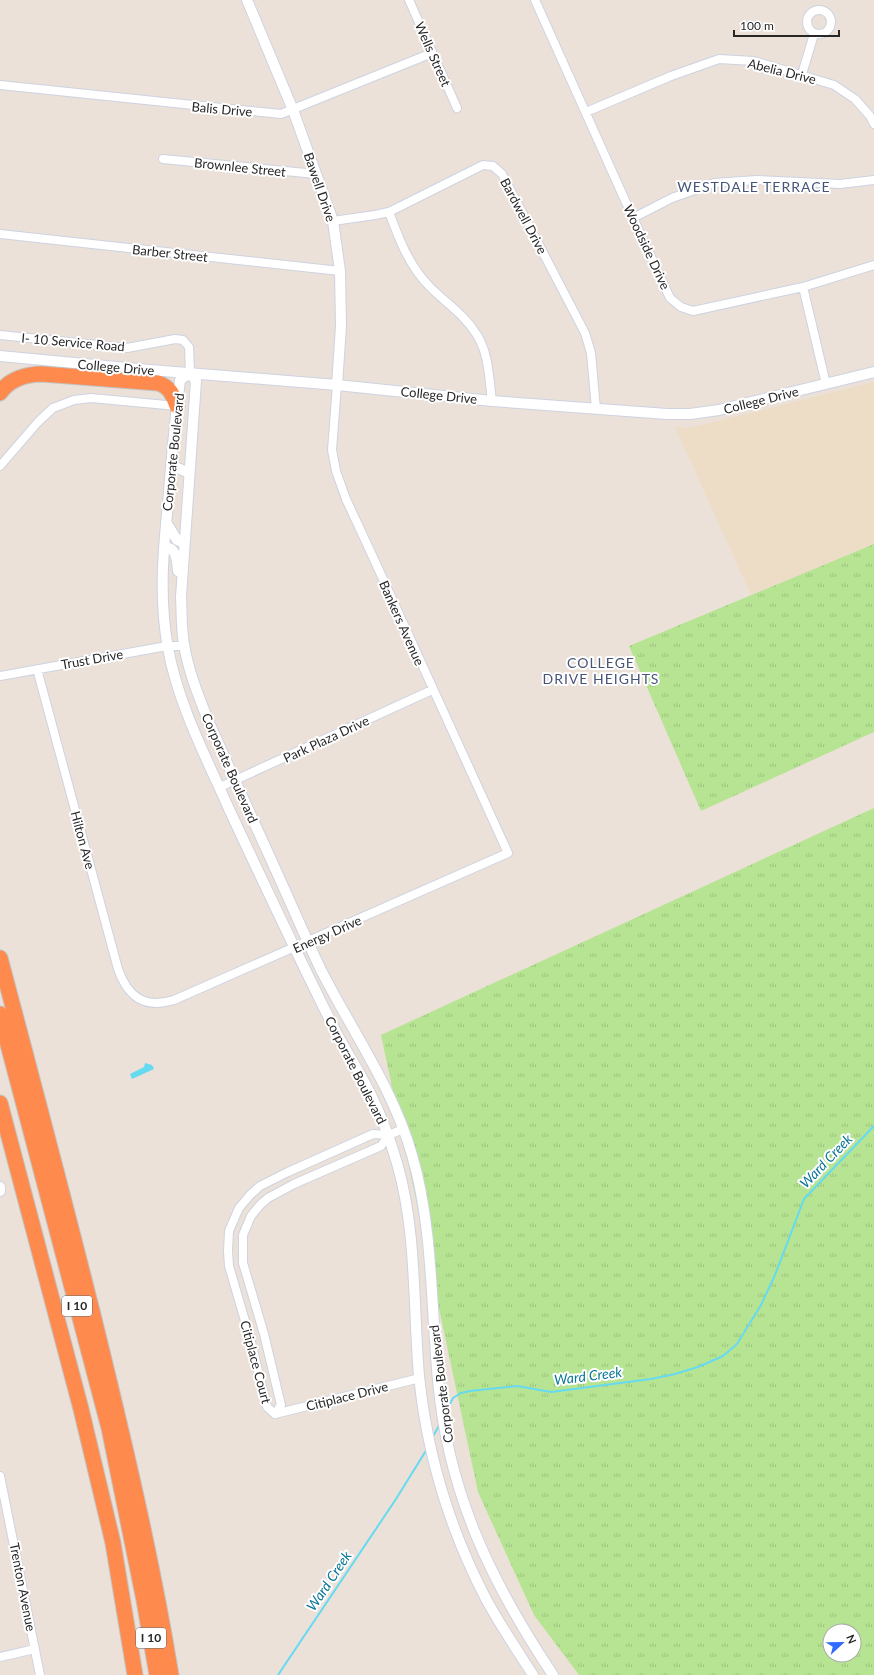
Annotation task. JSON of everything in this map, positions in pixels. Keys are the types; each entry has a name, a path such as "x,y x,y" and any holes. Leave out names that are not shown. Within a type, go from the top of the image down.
{"highway":[{"path":"0,393 18,378 34,374 42,374 163,384 170,390 177,406"},
{"path":"0,958 77,1250 125,1447 161,1614 171,1675"},
{"name":"I 10","path":"0,1014 109,1428 144,1600 157,1675"},
{"name":"I 10","path":"0,1103 81,1409 113,1543 135,1675"}],"street":[{"name":"Bawell Drive","path":"247,0 293,110 333,221 340,271 341,326 337,385"},
{"name":"Wells Street","path":"409,0 457,108"},
{"name":"Woodside Drive","path":"535,0 670,298 681,307 693,311 803,287"},
{"path":"802,74 814,34"},
{"name":"Balis Drive","path":"0,85 281,114 432,53"},
{"name":"Abelia Drive","path":"586,112 671,76 719,59 754,61 802,74 834,85 855,99 870,116 874,124"},
{"name":"Brownlee Street","path":"163,159 316,174"},
{"name":"Bardwell Drive","path":"333,221 375,216 389,212 483,165 493,166 502,174 585,333 591,353 596,409"},
{"path":"633,218 672,198 714,183 757,180 840,184 874,180"},
{"path":"389,212 403,250 416,271 430,287 462,316 477,335 486,357 492,400"},
{"name":"Barber Street","path":"0,234 340,271"},
{"path":"826,384 803,287 874,265"},
{"name":"I- 10 Service Road","path":"0,335 127,348 175,339 183,340 189,347 190,372"},
{"name":"College Drive","path":"0,356 492,400 667,414 690,414 719,410 874,372"},
{"name":"Corporate Boulevard","path":"533,1675 488,1601 472,1570 440,1484 429,1440 420,1378 406,1202 389,1135 369,1092 349,1057 294,948 186,711 172,669 167,646 162,600 164,548 180,380 190,372 196,382 184,543 182,629 184,646 193,681 208,720 308,942 340,1006 386,1087 403,1129 412,1155 426,1229 436,1360 443,1422 451,1461 466,1510 482,1551 498,1584 531,1642 553,1675"},
{"name":"Bankers Avenue","path":"337,385 332,450 336,471 346,499 432,690 508,853"},
{"path":"0,466 38,422 53,408 74,400 92,398 177,406"},
{"path":"171,465 189,473"},
{"path":"166,522 177,540 184,543"},
{"path":"164,548 171,549 175,553 182,583"},
{"name":"Trust Drive","path":"0,676 167,646 184,646"},
{"name":"Hilton Ave","path":"37,669 118,969 127,989 133,995 144,1001"},
{"path":"172,669 182,670 193,681"},
{"name":"Park Plaza Drive","path":"220,787 432,690"},
{"path":"250,853 256,851 271,860"},
{"name":"Energy Drive","path":"144,1001 164,1003 174,1000 508,853"},
{"name":"Citiplace Court","path":"389,1135 381,1146 268,1198 251,1216 243,1235 243,1258 264,1334 281,1405 276,1414 267,1407 250,1338 229,1266 229,1231 239,1208 260,1186 373,1134 389,1135 403,1129"},
{"path":"314,1161 319,1174"},
{"path":"246,1200 258,1208"},
{"path":"229,1259 243,1258"},
{"path":"250,1338 264,1334"},
{"name":"Citiplace Drive","path":"276,1414 420,1378"},
{"name":"Trenton Avenue","path":"0,1476 40,1675"},
{"path":"0,1657 35,1649"}],"shaded area":[{"path":"874,382 874,544 751,595 675,427 690,428"}],"green space":[{"path":"874,544 874,732 701,811 629,646"},
{"path":"874,808 874,1675 579,1675 534,1615 478,1492 381,1035"}],"water":[{"path":"145,1063 152,1065 154,1069 132,1079 130,1074 144,1067"}],"waterway":[{"name":"Ward Creek","path":"446,1411 453,1398 461,1393 470,1391 517,1386 551,1392 651,1379 698,1367 723,1356 737,1344 761,1305 775,1275 804,1199 874,1126"},
{"name":"Ward Creek","path":"432,1438 440,1424"},
{"name":"Ward Creek","path":"278,1675 396,1499 427,1449"}],"district":[{"name":"WESTDALE TERRACE","path":"754,187"},
{"name":"COLLEGE DRIVE HEIGHTS","path":"601,672"}]}
